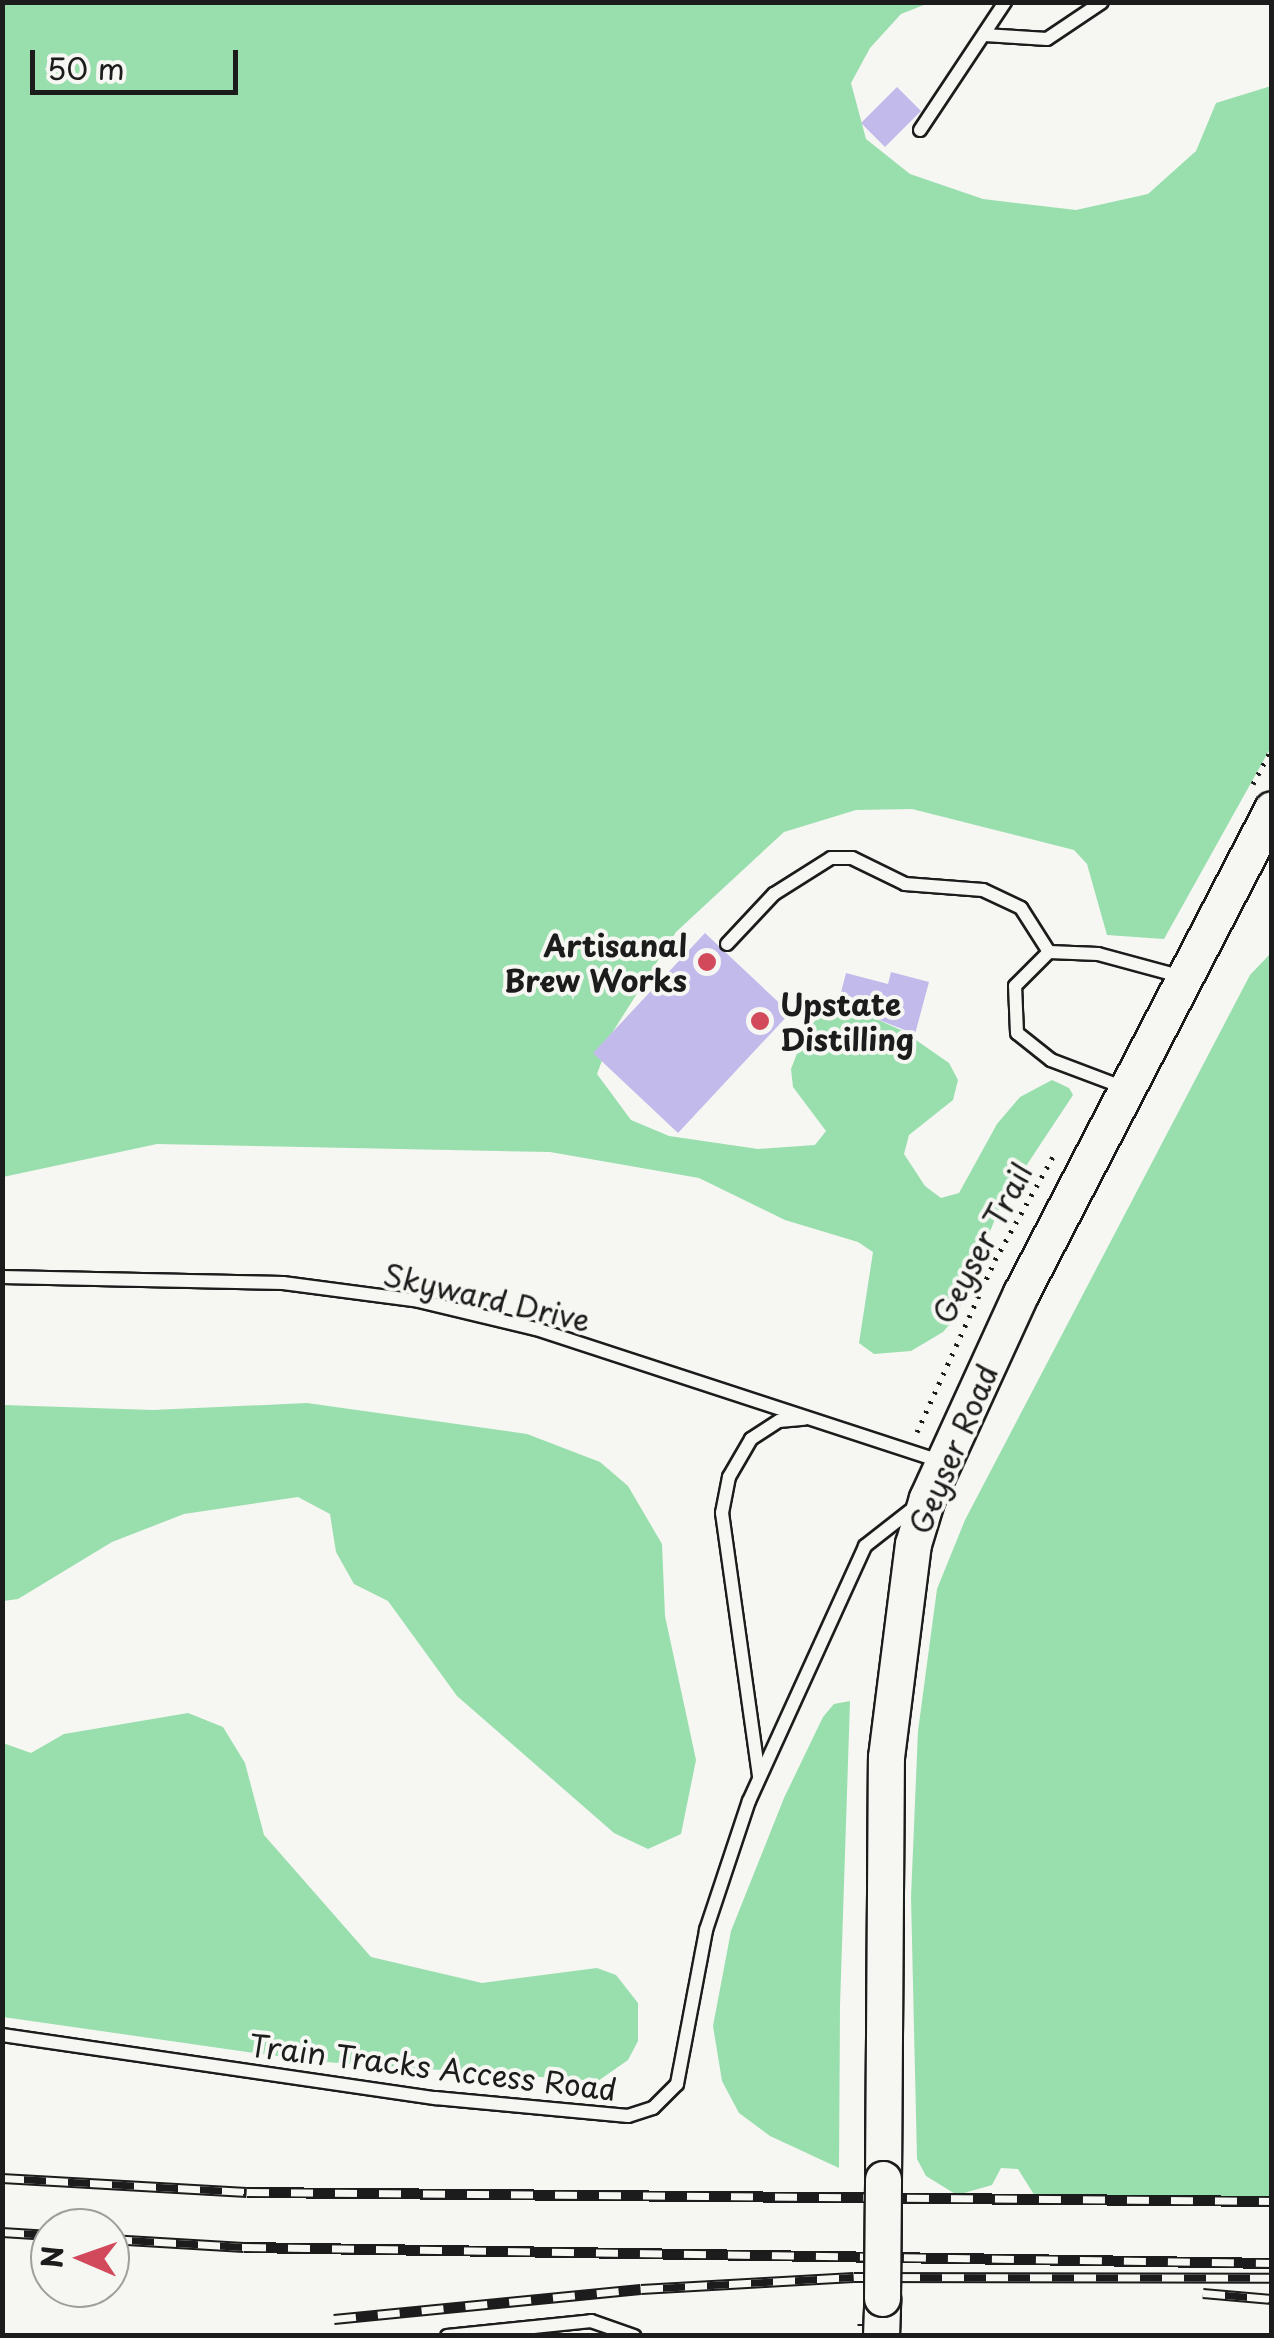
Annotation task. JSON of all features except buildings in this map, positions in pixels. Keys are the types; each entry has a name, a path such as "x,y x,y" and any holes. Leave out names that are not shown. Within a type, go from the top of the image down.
{"street":[{"name":"Geyser Road","path":"882,2336 886,1757 904,1586 927,1498 1021,1292 1272,808"}],"lane":[{"path":"920,130 1005,2"},
{"path":"985,36 1048,39 1102,2"},
{"path":"726,944 774,894 831,858 852,858 905,884 983,890 1021,908 1049,952"},
{"path":"1127,1089 1051,1060 1017,1033 1015,986 1049,952 1098,954 1186,978"},
{"name":"Skyward Drive","path":"2,1277 283,1283 419,1301 536,1329 944,1462"},
{"path":"760,1778 722,1514 728,1477 751,1439 779,1421 811,1418"},
{"name":"Train Tracks Access Road","path":"2,2035 435,2098 628,2116 653,2108 676,2084 706,1930 760,1778 865,1546 927,1498"},
{"path":"447,2336 590,2321 634,2336"}],"path":[{"name":"Geyser Trail","path":"922,1422 995,1260 1062,1141"}],"green space":[{"path":"3,3 929,3 901,14 870,48 851,83 866,139 910,174 983,199 1076,210 1148,194 1196,151 1216,103 1271,86 1271,747 1164,939 1107,935 1087,864 1074,850 912,809 856,810 784,832 676,932 612,1033 597,1074 631,1120 669,1136 758,1149 815,1145 826,1131 793,1087 791,1069 804,1035 832,999 903,1031 949,1063 958,1080 953,1100 909,1135 904,1154 925,1186 941,1198 959,1193 997,1124 1020,1097 1052,1080 1069,1088 1073,1095 1001,1204 956,1317 943,1332 911,1351 874,1354 859,1343 873,1252 858,1242 785,1220 699,1178 550,1152 157,1144 3,1177"},
{"path":"1271,953 1271,2201 1038,2201 1018,2169 1001,2168 992,2185 957,2195 926,2176 917,2159 911,1897 918,1731 937,1589 965,1520 1250,975"},
{"path":"307,1403 527,1434 600,1462 628,1486 662,1544 665,1616 696,1760 681,1834 648,1849 614,1833 457,1696 388,1601 354,1584 336,1552 330,1514 298,1497 184,1514 112,1542 18,1599 3,1601 3,1405 153,1410"},
{"path":"850,1701 839,2168 770,2136 739,2113 722,2081 713,2026 731,1931 784,1798 823,1717 834,1704"},
{"path":"188,1713 223,1727 245,1763 264,1835 371,1957 482,1983 597,1968 616,1975 638,2003 638,2041 628,2060 598,2081 311,2061 3,2017 3,1743 31,1753 64,1734"}],"railway":[{"path":"2,2178 247,2192 1272,2201"},
{"path":"2,2232 30,2234"},
{"path":"130,2240 244,2247 1272,2263"},
{"path":"334,2319 641,2289 854,2277 1272,2278"},
{"path":"1203,2293 1272,2299"}],"place":[{"name":"Artisanal Brew Works","path":"707,962"},
{"name":"Upstate Distilling","path":"760,1021"}]}
